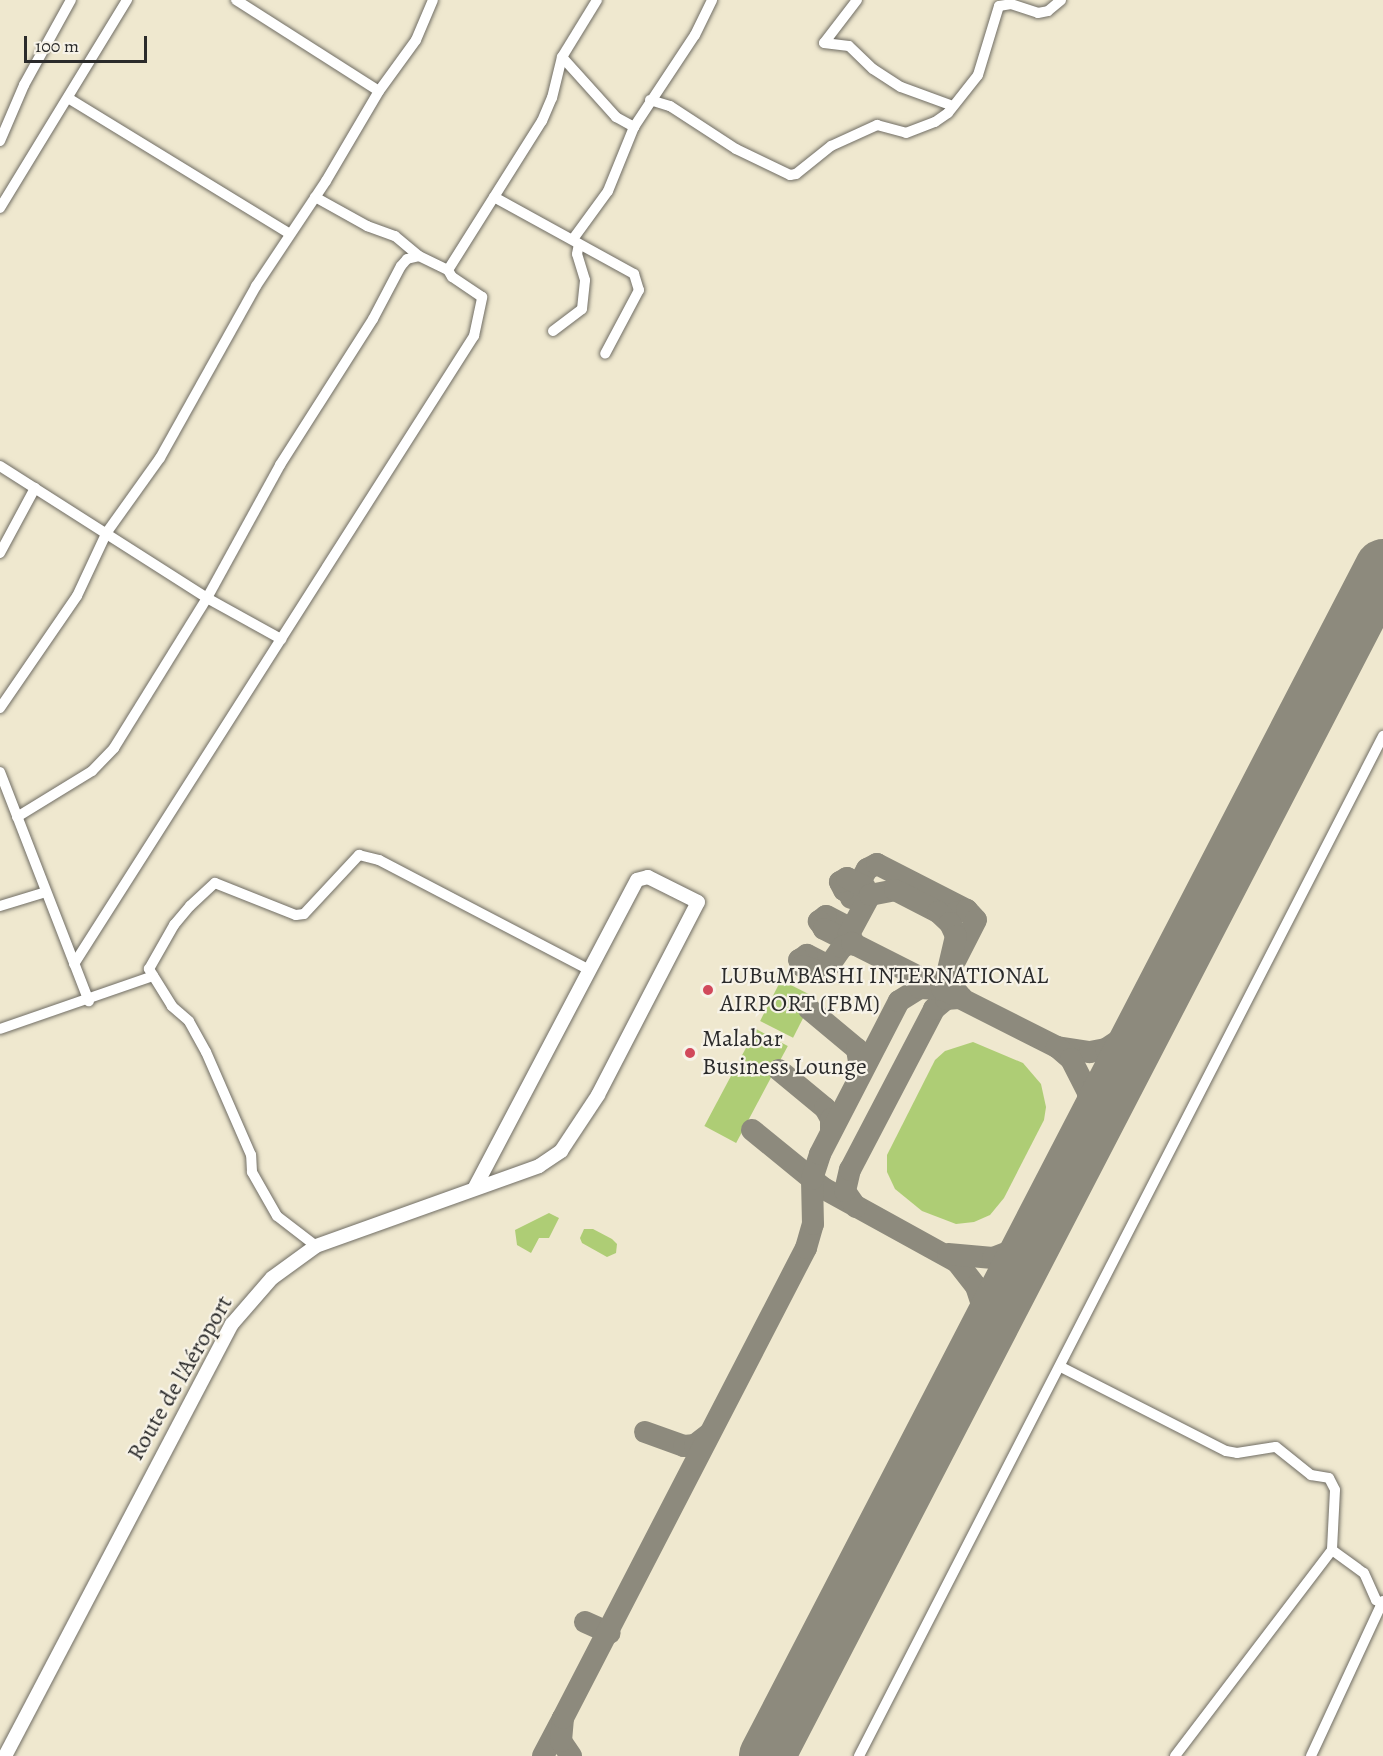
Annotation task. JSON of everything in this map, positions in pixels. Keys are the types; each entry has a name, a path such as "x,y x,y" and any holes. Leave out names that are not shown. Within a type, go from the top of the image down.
{"main road":[{"name":"Route de l'Aéroport","path":"5,1756 232,1324 272,1278 316,1246 539,1166 568,1144 650,997 699,903 648,877 637,880 590,970"},
{"path":"476,1187 590,970"}],"street":[{"path":"0,141 24,85 71,0"},
{"path":"0,208 127,0"},
{"path":"236,0 379,91"},
{"path":"0,708 77,596 107,532 160,458 225,338 379,91 416,40 433,0"},
{"path":"448,270 542,121 552,98 562,57 597,0"},
{"path":"553,331 582,309 585,280 576,242 608,190 634,127 694,35 712,0"},
{"path":"856,0 824,43 849,46 873,69 902,87 952,106"},
{"path":"650,100 670,106 736,148 790,175 803,169 831,146 877,125 906,133 935,122 978,75 999,6 1011,4 1038,13 1048,11 1061,0"},
{"path":"562,57 616,117 634,127"},
{"path":"68,98 290,234"},
{"path":"74,964 474,336 482,297 452,278 448,270 419,256 395,236 367,225 315,197"},
{"path":"494,197 634,274 639,281 639,290 605,354"},
{"path":"17,817 92,771 114,748 207,598 280,465 373,319 401,266 407,259 419,256"},
{"path":"0,466 107,532 207,598 281,639"},
{"path":"0,553 34,488"},
{"path":"859,1756 1061,1367 1383,736"},
{"path":"0,772 88,1001"},
{"path":"316,1246 277,1216 252,1172 251,1155 206,1052 189,1021 172,1006 149,969 174,925 215,883 299,916 308,911 352,858 359,855 379,860 590,970"},
{"path":"0,906 46,892"},
{"path":"0,1029 88,1001 153,976"},
{"path":"1061,1367 1226,1451 1237,1453 1276,1447 1311,1475 1329,1478 1335,1490 1332,1550 1175,1756"},
{"path":"1311,1756 1382,1603 1364,1573 1332,1550"}],"green space":[{"path":"781,980 814,997 793,1038 760,1021"},
{"path":"756,1029 788,1046 736,1143 704,1126"},
{"path":"973,1042 1023,1063 1041,1084 1046,1107 1044,1120 1004,1198 990,1215 974,1222 956,1224 922,1211 895,1189 887,1172 887,1155 935,1060 945,1051"},
{"path":"549,1213 559,1218 549,1238 539,1238 531,1253 517,1245 515,1230"},
{"path":"584,1229 593,1229 612,1239 617,1244 616,1253 607,1257 582,1243 580,1238"}],"taxiway":[{"path":"851,898 867,869 877,864 967,910"},
{"path":"860,905 859,899 844,890 840,882 847,878 865,887"},
{"path":"855,945 849,934 870,895 895,890 938,912 950,923 956,936 946,979 961,997"},
{"path":"955,913 967,910 976,920 956,959"},
{"path":"844,925 826,916 819,921 824,929 852,943"},
{"path":"823,963 807,955 799,960 802,966 824,973 842,947 852,943 939,987"},
{"path":"571,1756 561,1741 563,1718 806,1248 813,1224 812,1179 820,1154 899,1001 920,988 942,989 1057,1047 1071,1059 1088,1092 1089,1126 1082,1149"},
{"path":"856,1207 845,1191 850,1170 934,1009 946,999 962,998"},
{"path":"809,1009 857,1049 861,1073"},
{"path":"1057,1047 1090,1052 1106,1049 1148,1021"},
{"path":"779,1070 825,1108 831,1119 831,1131"},
{"path":"752,1130 823,1188 957,1262 976,1286 982,1305 982,1331 977,1352"},
{"path":"948,1254 993,1258 1014,1250 1038,1233"},
{"path":"645,1432 684,1446 695,1445 709,1434"},
{"path":"585,1622 610,1633"},
{"path":"543,1756 562,1720"}],"runway":[{"path":"767,1756 1383,567"}],"place":[{"name":"LUBuMBASHI INTERNATIONAL AIRPORT (FBM)","path":"708,990"},
{"name":"Malabar Business Lounge","path":"690,1053"}]}
